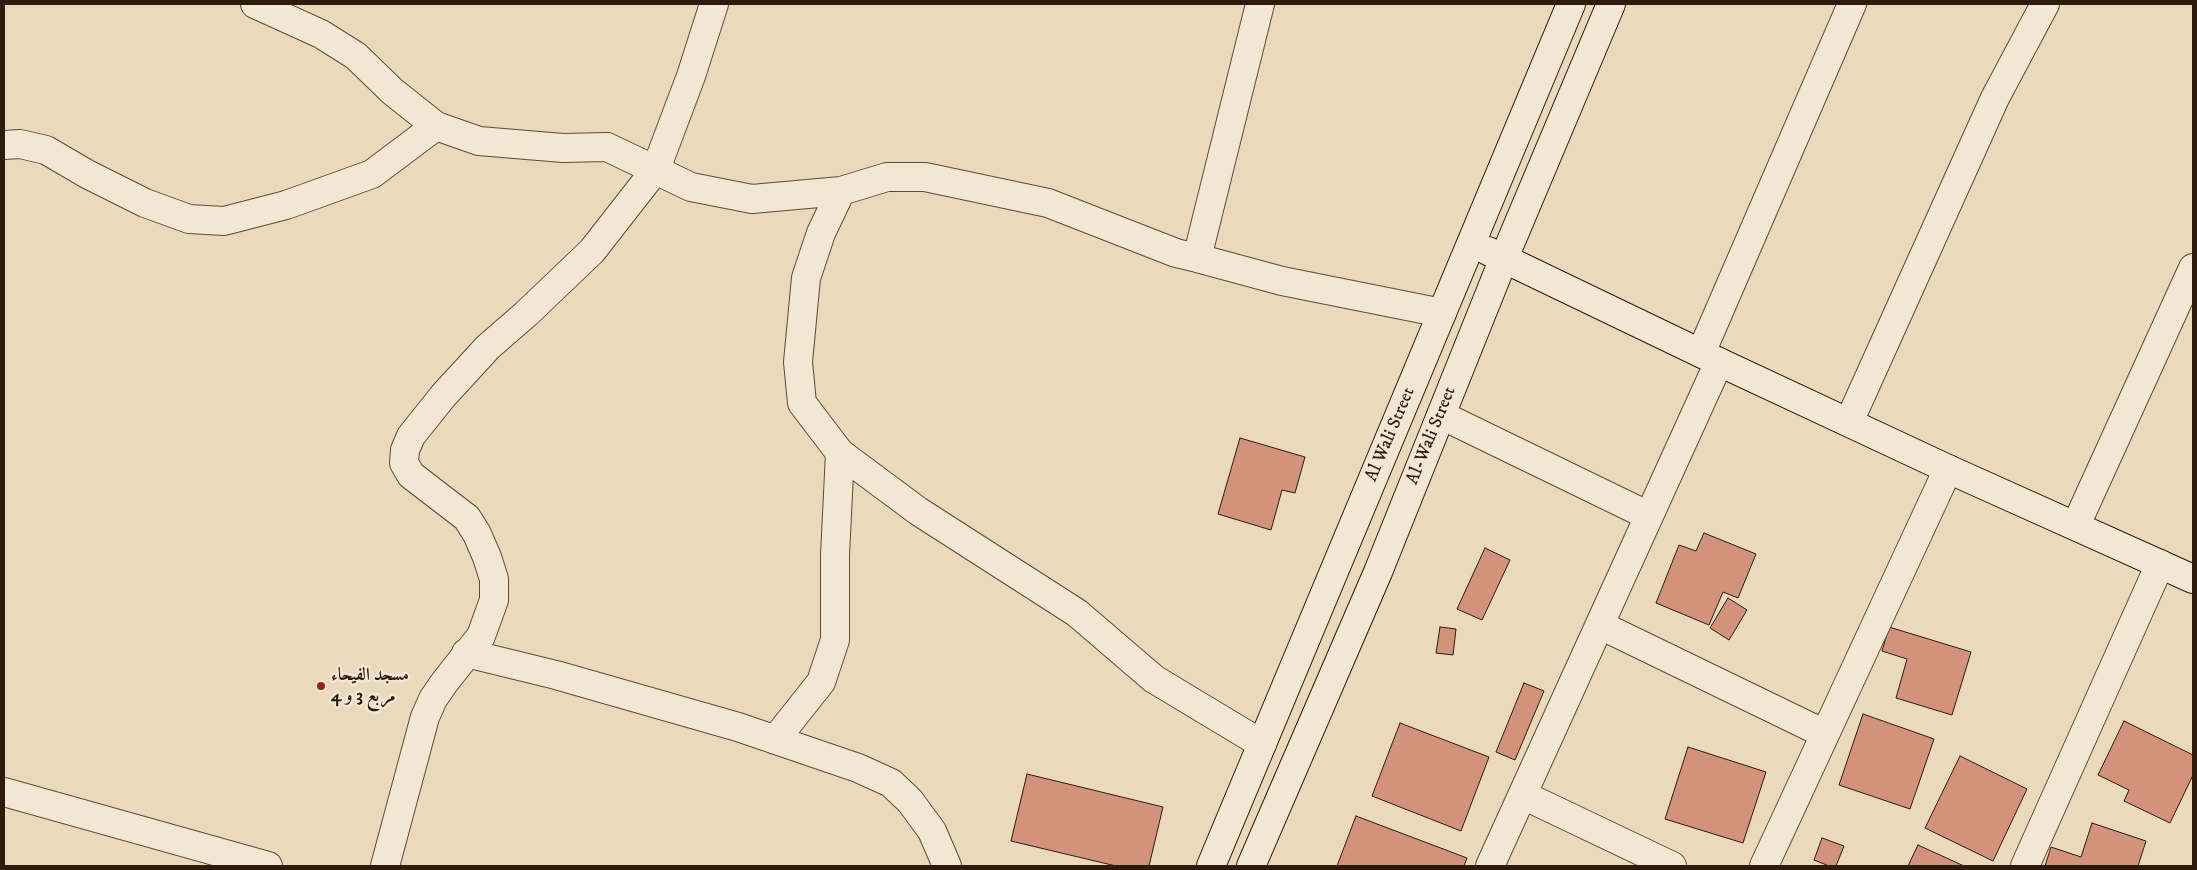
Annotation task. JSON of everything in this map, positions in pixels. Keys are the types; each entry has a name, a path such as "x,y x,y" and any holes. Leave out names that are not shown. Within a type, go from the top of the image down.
{"street":[{"path":"255,4 321,34 356,56 392,91 436,126 480,140 563,148 608,146 691,187 752,199 841,191 887,177 925,177 1048,203 1176,253 1282,280 1442,313"},
{"path":"385,866 425,717 433,699 466,653 481,636 494,600 494,579 488,556 467,518 411,474 404,462 405,450 412,436 442,396 488,347 526,314 592,251 656,169 691,76 714,4"},
{"path":"1197,258 1260,4"},
{"name":"Al Wali Street","path":"1212,866 1571,4"},
{"name":"Al-Wali Street","path":"1251,866 1378,572 1504,258 1611,4"},
{"path":"1490,866 1649,516 1710,358 1852,4"},
{"path":"1849,422 1995,98 2044,4"},
{"path":"4,145 20,144 46,150 86,174 145,203 189,219 224,221 286,205 372,174 436,126"},
{"path":"841,191 821,232 806,278 798,362 802,403 840,453 918,510 1077,613 1154,679 1262,744"},
{"path":"1471,242 1710,358 1948,469 2193,579"},
{"path":"2076,525 2193,268"},
{"path":"1441,415 1649,516"},
{"path":"775,740 821,682 835,640 835,555 840,453"},
{"path":"1764,866 1948,469"},
{"path":"2025,866 2160,564"},
{"path":"1600,625 1825,734"},
{"path":"466,653 556,674 775,740 858,768 891,783 910,801 932,831 947,866"},
{"path":"4,792 268,866"},
{"path":"1523,795 1672,866"}],"building":[{"path":"1240,438 1305,457 1295,493 1282,490 1271,530 1218,514"},
{"path":"1704,533 1756,554 1738,598 1723,592 1709,625 1656,603 1679,545 1696,551"},
{"path":"1485,548 1510,560 1482,620 1457,609"},
{"path":"1728,598 1747,610 1729,640 1710,628"},
{"path":"1440,627 1456,629 1453,655 1436,653"},
{"path":"1889,627 1971,652 1952,715 1896,698 1907,659 1882,651"},
{"path":"1524,683 1544,691 1515,760 1496,752"},
{"path":"1863,714 1934,739 1910,809 1839,785"},
{"path":"2124,721 2193,755 2193,775 2170,823 2124,801 2129,790 2098,775"},
{"path":"1400,723 1489,757 1461,831 1372,796"},
{"path":"1688,747 1766,772 1743,843 1665,819"},
{"path":"1960,756 2027,789 1993,861 1925,828"},
{"path":"1027,774 1163,807 1149,866 1116,866 1011,841"},
{"path":"1356,816 1467,858 1464,866 1337,866"},
{"path":"2092,823 2146,841 2138,866 2045,866 2051,847 2081,857"},
{"path":"1822,838 1844,846 1836,866 1829,866 1814,860"},
{"path":"1918,845 1964,866 1908,866"}],"place":[{"name":"مسجد الفيحاء مربع 3 و 4","path":"321,686"}]}
